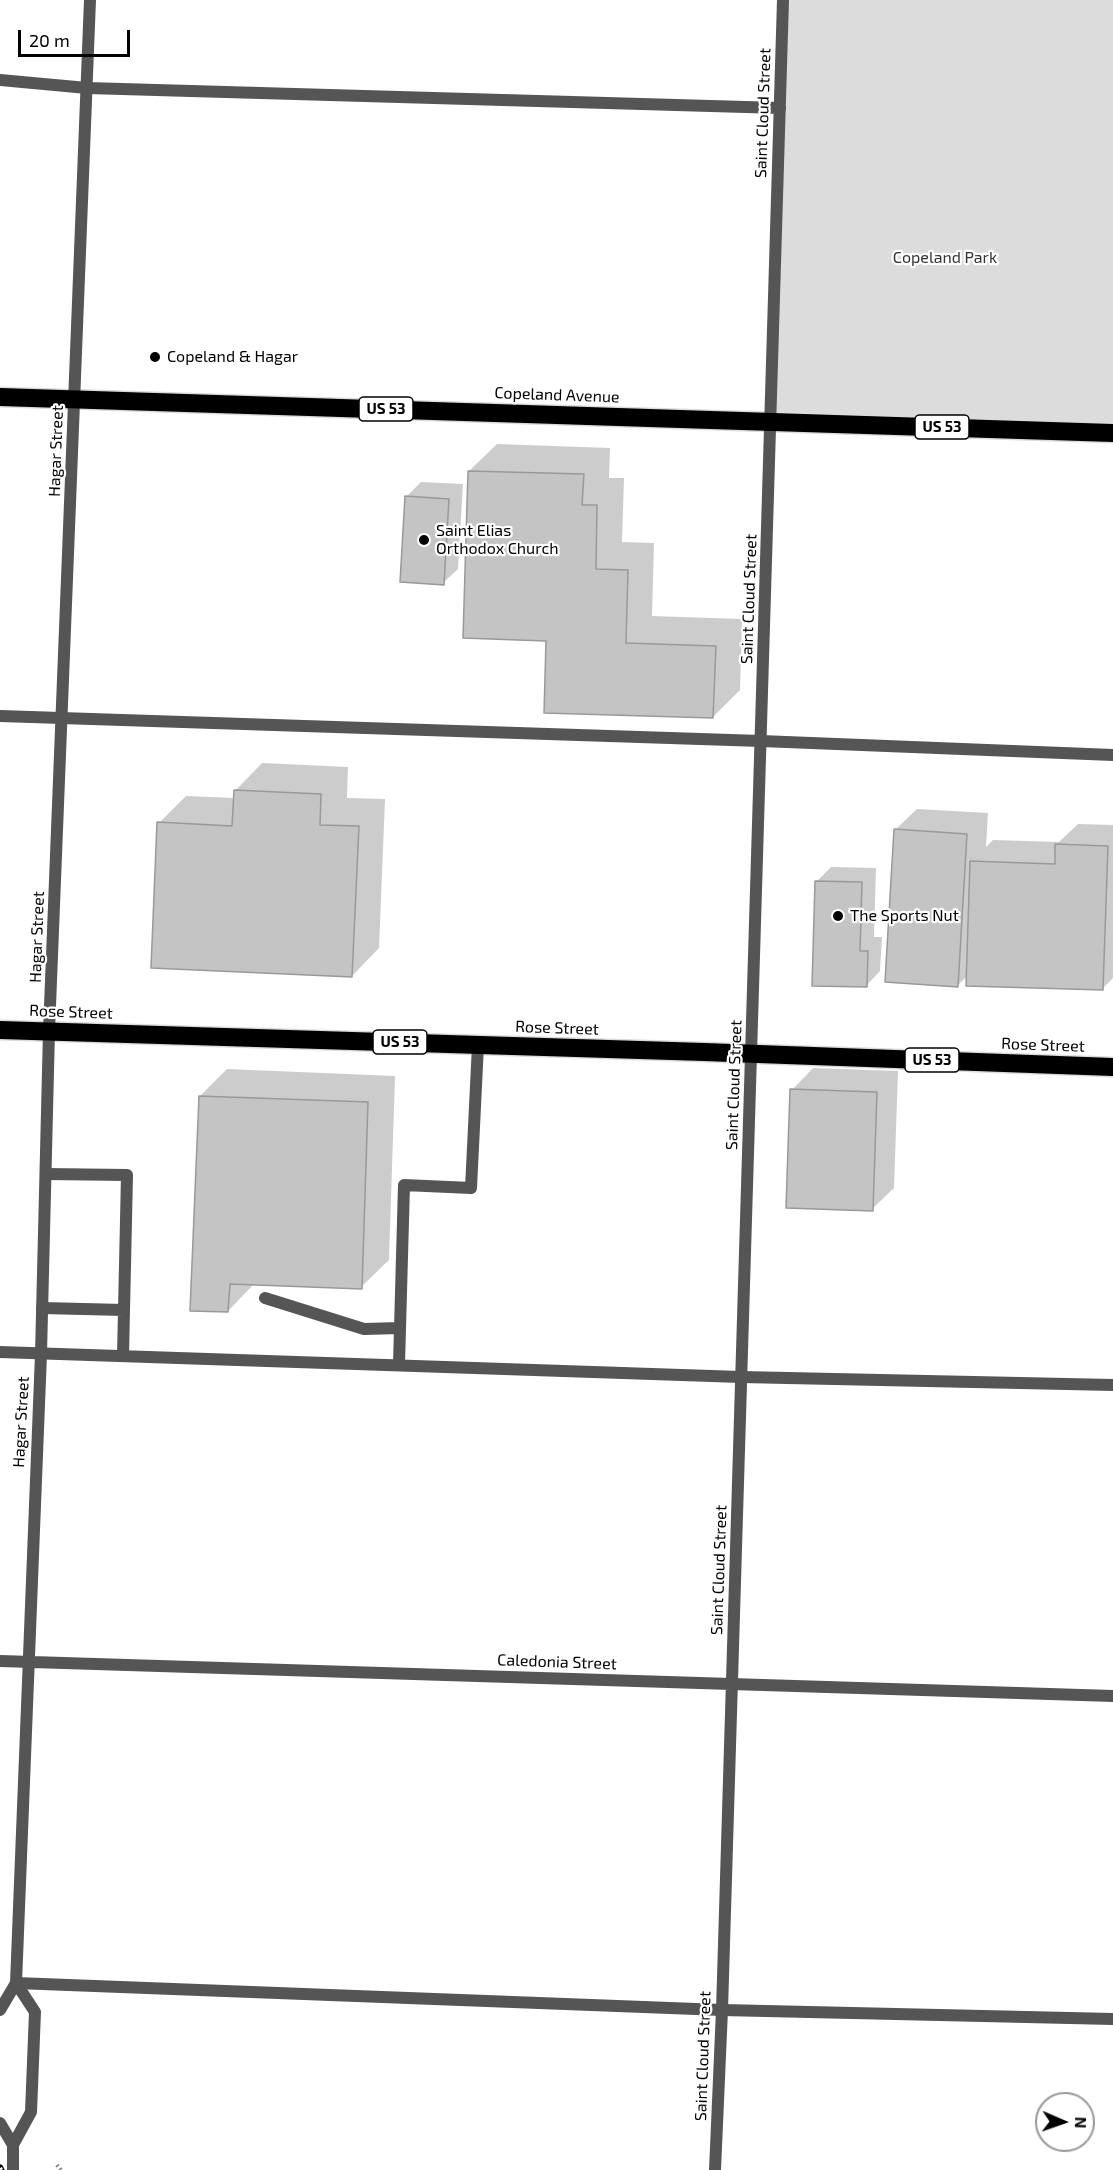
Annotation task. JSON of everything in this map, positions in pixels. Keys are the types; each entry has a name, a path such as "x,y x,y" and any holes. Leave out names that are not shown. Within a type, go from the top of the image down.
{"highway":[{"name":"Copeland Avenue","path":"0,397 1113,433"},
{"name":"Rose Street","path":"0,1030 752,1053 1113,1067"}],"street":[{"name":"Hagar Street","path":"0,2010 16,1983 90,0"},
{"name":"Saint Cloud Street","path":"715,2170 752,1053 783,0"},
{"path":"0,80 87,88 780,108"},
{"path":"0,716 1113,755"},
{"path":"399,1364 404,1185 471,1188 478,1045"},
{"path":"46,1174 127,1175 123,1356"},
{"path":"265,1298 364,1329 400,1328"},
{"path":"42,1308 124,1310"},
{"path":"0,1352 741,1377 1113,1384"},
{"name":"Caledonia Street","path":"0,1661 1113,1696"},
{"path":"16,1983 722,2010 1113,2019"},
{"path":"13,2170 13,2145 31,2112 35,2012 16,1983"},
{"path":"0,2123 13,2145"}],"path":[{"path":"57,2165 61,2170"}],"green space":[{"name":"Copeland Park","path":"783,0 1113,0 1113,433 771,421"}],"building":[{"path":"468,471 584,474 582,505 597,505 596,569 628,570 626,643 716,646 713,718 544,713 546,641 463,638"},
{"name":"Saint Elias Orthodox Church","path":"405,496 449,499 444,585 400,582"},
{"path":"234,790 321,794 320,825 359,826 352,977 151,968 157,822 232,826"},
{"path":"894,829 967,834 958,987 885,982"},
{"path":"1055,844 1108,846 1103,990 966,986 970,861 1055,864"},
{"name":"The Sports Nut","path":"815,881 862,882 860,951 868,951 867,987 812,986"},
{"path":"790,1089 877,1092 873,1211 786,1208"},
{"path":"199,1096 368,1102 362,1289 230,1284 228,1312 190,1311"}],"place":[{"name":"Copeland & Hagar","path":"155,357"},
{"name":"Saint Elias Orthodox Church","path":"424,540"},
{"name":"The Sports Nut","path":"838,916"}]}
